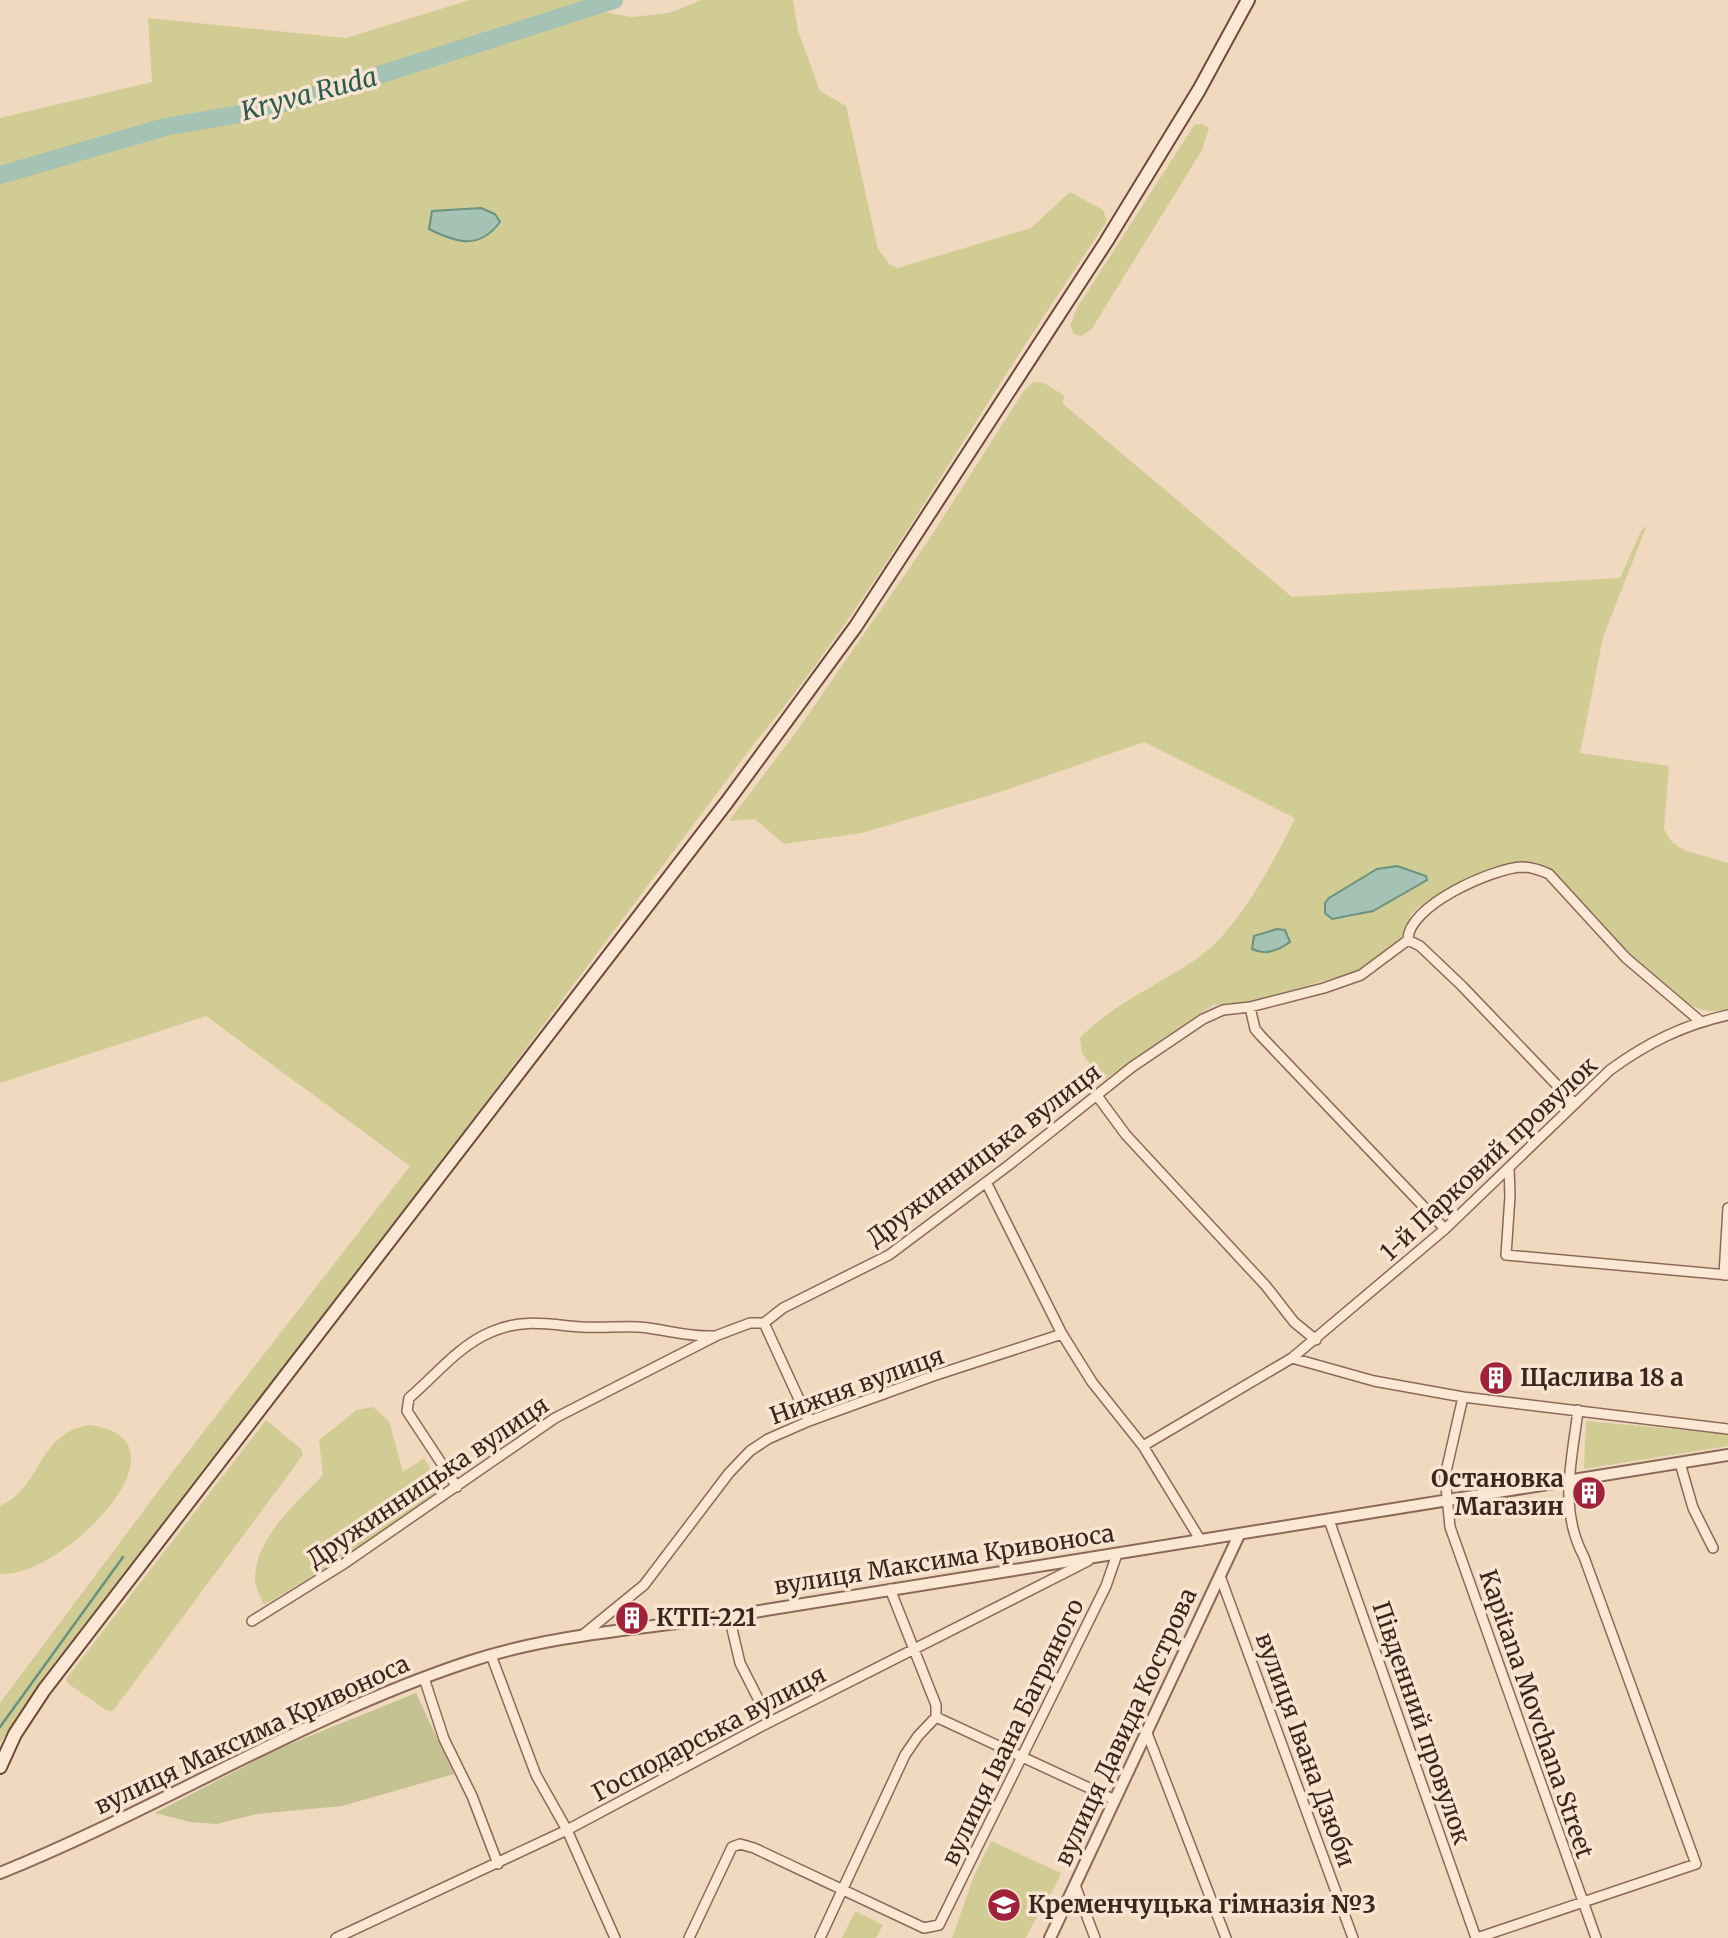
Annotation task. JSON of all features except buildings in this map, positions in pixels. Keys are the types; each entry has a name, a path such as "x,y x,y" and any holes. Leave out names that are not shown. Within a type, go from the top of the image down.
{"main road":[{"path":"0,1767 15,1734 52,1679 685,856 856,626 1106,242 1199,90 1248,0"}],"street":[{"name":"Дружинницька вулиця","path":"252,1621 342,1566 537,1429 718,1335 750,1323 764,1323 783,1308 889,1255 1098,1097 1132,1067 1203,1019 1223,1010 1250,1007 1324,988 1361,975 1408,940 1410,925 1432,904 1493,874 1520,867 1549,874 1626,958 1700,1021"},
{"path":"1408,940 1420,946 1462,986 1574,1104"},
{"path":"1250,1007 1255,1029 1261,1036 1445,1229"},
{"name":"1-й Парковий провулок","path":"1143,1446 1292,1358 1316,1340 1445,1229 1574,1104 1640,1048 1700,1021 1728,1015"},
{"path":"1098,1097 1126,1135 1266,1286 1294,1322 1316,1340"},
{"path":"1509,1167 1506,1255 1726,1275 1728,1208"},
{"path":"986,1182 1062,1334 1092,1382 1143,1446 1201,1541"},
{"path":"457,1487 407,1412 406,1404 458,1351 490,1332 515,1324 541,1322 588,1328 639,1328 688,1337 718,1335"},
{"path":"764,1323 809,1421"},
{"name":"Нижня вулиця","path":"579,1637 644,1585 750,1451 809,1421 1062,1334"},
{"path":"1292,1358 1374,1381 1463,1397 1728,1429"},
{"name":"Kapitana Movchana Street","path":"1463,1397 1445,1476 1450,1527 1595,1938"},
{"path":"1477,1938 1696,1864 1584,1557 1571,1531 1569,1481 1578,1410"},
{"name":"вулиця Максима Кривоноса","path":"0,1873 115,1822 286,1736 424,1678 491,1655 579,1637 729,1616 1728,1455"},
{"path":"1680,1463 1693,1508 1713,1548"},
{"name":"Південний провулок","path":"1329,1520 1477,1938"},
{"name":"вулиця Давида Кострова","path":"1050,1938 1239,1535"},
{"name":"вулиця Івана Багряного","path":"841,1891 924,1928 939,1925 1019,1757 1106,1586 1117,1554"},
{"name":"Господарська вулиця","path":"336,1938 567,1830 771,1722 1096,1557"},
{"name":"вулиця Івана Дзюби","path":"1220,1576 1353,1938"},
{"path":"820,1938 905,1755 936,1717 936,1705 890,1589"},
{"path":"729,1616 740,1663 771,1722"},
{"path":"491,1655 527,1755 567,1830 615,1938"},
{"path":"424,1678 444,1738 472,1796 498,1864"},
{"path":"936,1717 1115,1800"},
{"path":"1147,1733 1226,1938"},
{"path":"689,1938 729,1852 736,1845 754,1848 841,1891"},
{"path":"1075,1885 1095,1938"}],"shaded area":[{"path":"470,0 602,0 497,31 498,44 604,12 632,17 669,13 701,0 793,0 798,31 820,91 846,106 878,249 890,265 898,268 1031,228 1070,192 1103,210 1107,221 880,571 819,660 404,1211 45,1675 0,1743 0,1703 174,1470 410,1166 206,1016 0,1083 0,118 152,82 148,18 346,38"},
{"path":"1202,124 1209,128 1202,150 1091,330 1081,336 1074,334 1070,326 1077,308 1194,125"},
{"path":"481,208 495,214 500,222 484,237 458,240 429,229 432,211"},
{"path":"1034,382 1044,383 1065,396 1062,403 1292,597 1620,578 1641,531 1647,525 1603,637 1580,753 1669,766 1664,829 1672,842 1684,850 1728,863 1728,1010 1704,1010 1679,1000 1632,960 1552,872 1535,864 1516,862 1480,873 1419,907 1411,915 1402,937 1392,948 1357,971 1256,1001 1213,1005 1102,1081 1082,1053 1080,1038 1108,1013 1188,965 1217,942 1255,891 1295,818 1144,742 997,793 862,833 784,844 755,819 729,821 797,731 926,544 1025,389","holes":["1397,866 1426,876 1427,880 1373,911 1345,918 1329,898 1377,869"]},
{"path":"1397,866 1426,876 1427,880 1373,911 1332,919 1325,913 1325,903 1329,898 1377,869"},
{"path":"1277,929 1285,930 1290,942 1272,951 1252,949 1254,936"},
{"path":"373,1407 389,1421 403,1472 424,1458 442,1490 406,1520 264,1605 255,1582 262,1549 279,1522 323,1475 319,1440 357,1410"},
{"path":"266,1420 301,1449 303,1455 113,1711 106,1710 67,1683 66,1679"},
{"path":"1586,1421 1728,1434 1728,1446 1584,1469"},
{"path":"89,1425 120,1436 131,1455 126,1480 109,1507 84,1533 55,1555 26,1570 0,1574 0,1506 24,1487 58,1439"},
{"path":"416,1693 454,1774 342,1806 257,1814 217,1824 190,1822 155,1813 280,1748"},
{"name":"Кременчуцька гімназія №3","path":"991,1841 1061,1873 1026,1938 952,1938 974,1876"},
{"path":"855,1911 883,1925 876,1938 842,1938"}],"waterway":[{"name":"Kryva Ruda","path":"0,175 165,127 246,113 329,91 614,0"},
{"path":"0,1727 123,1557"}],"place":[{"name":"Щаслива 18 а","path":"1496,1378"},
{"name":"Остановка Магазин","path":"1589,1493"},
{"name":"КТП-221","path":"632,1618"},
{"name":"Кременчуцька гімназія №3","path":"1004,1905"}]}
